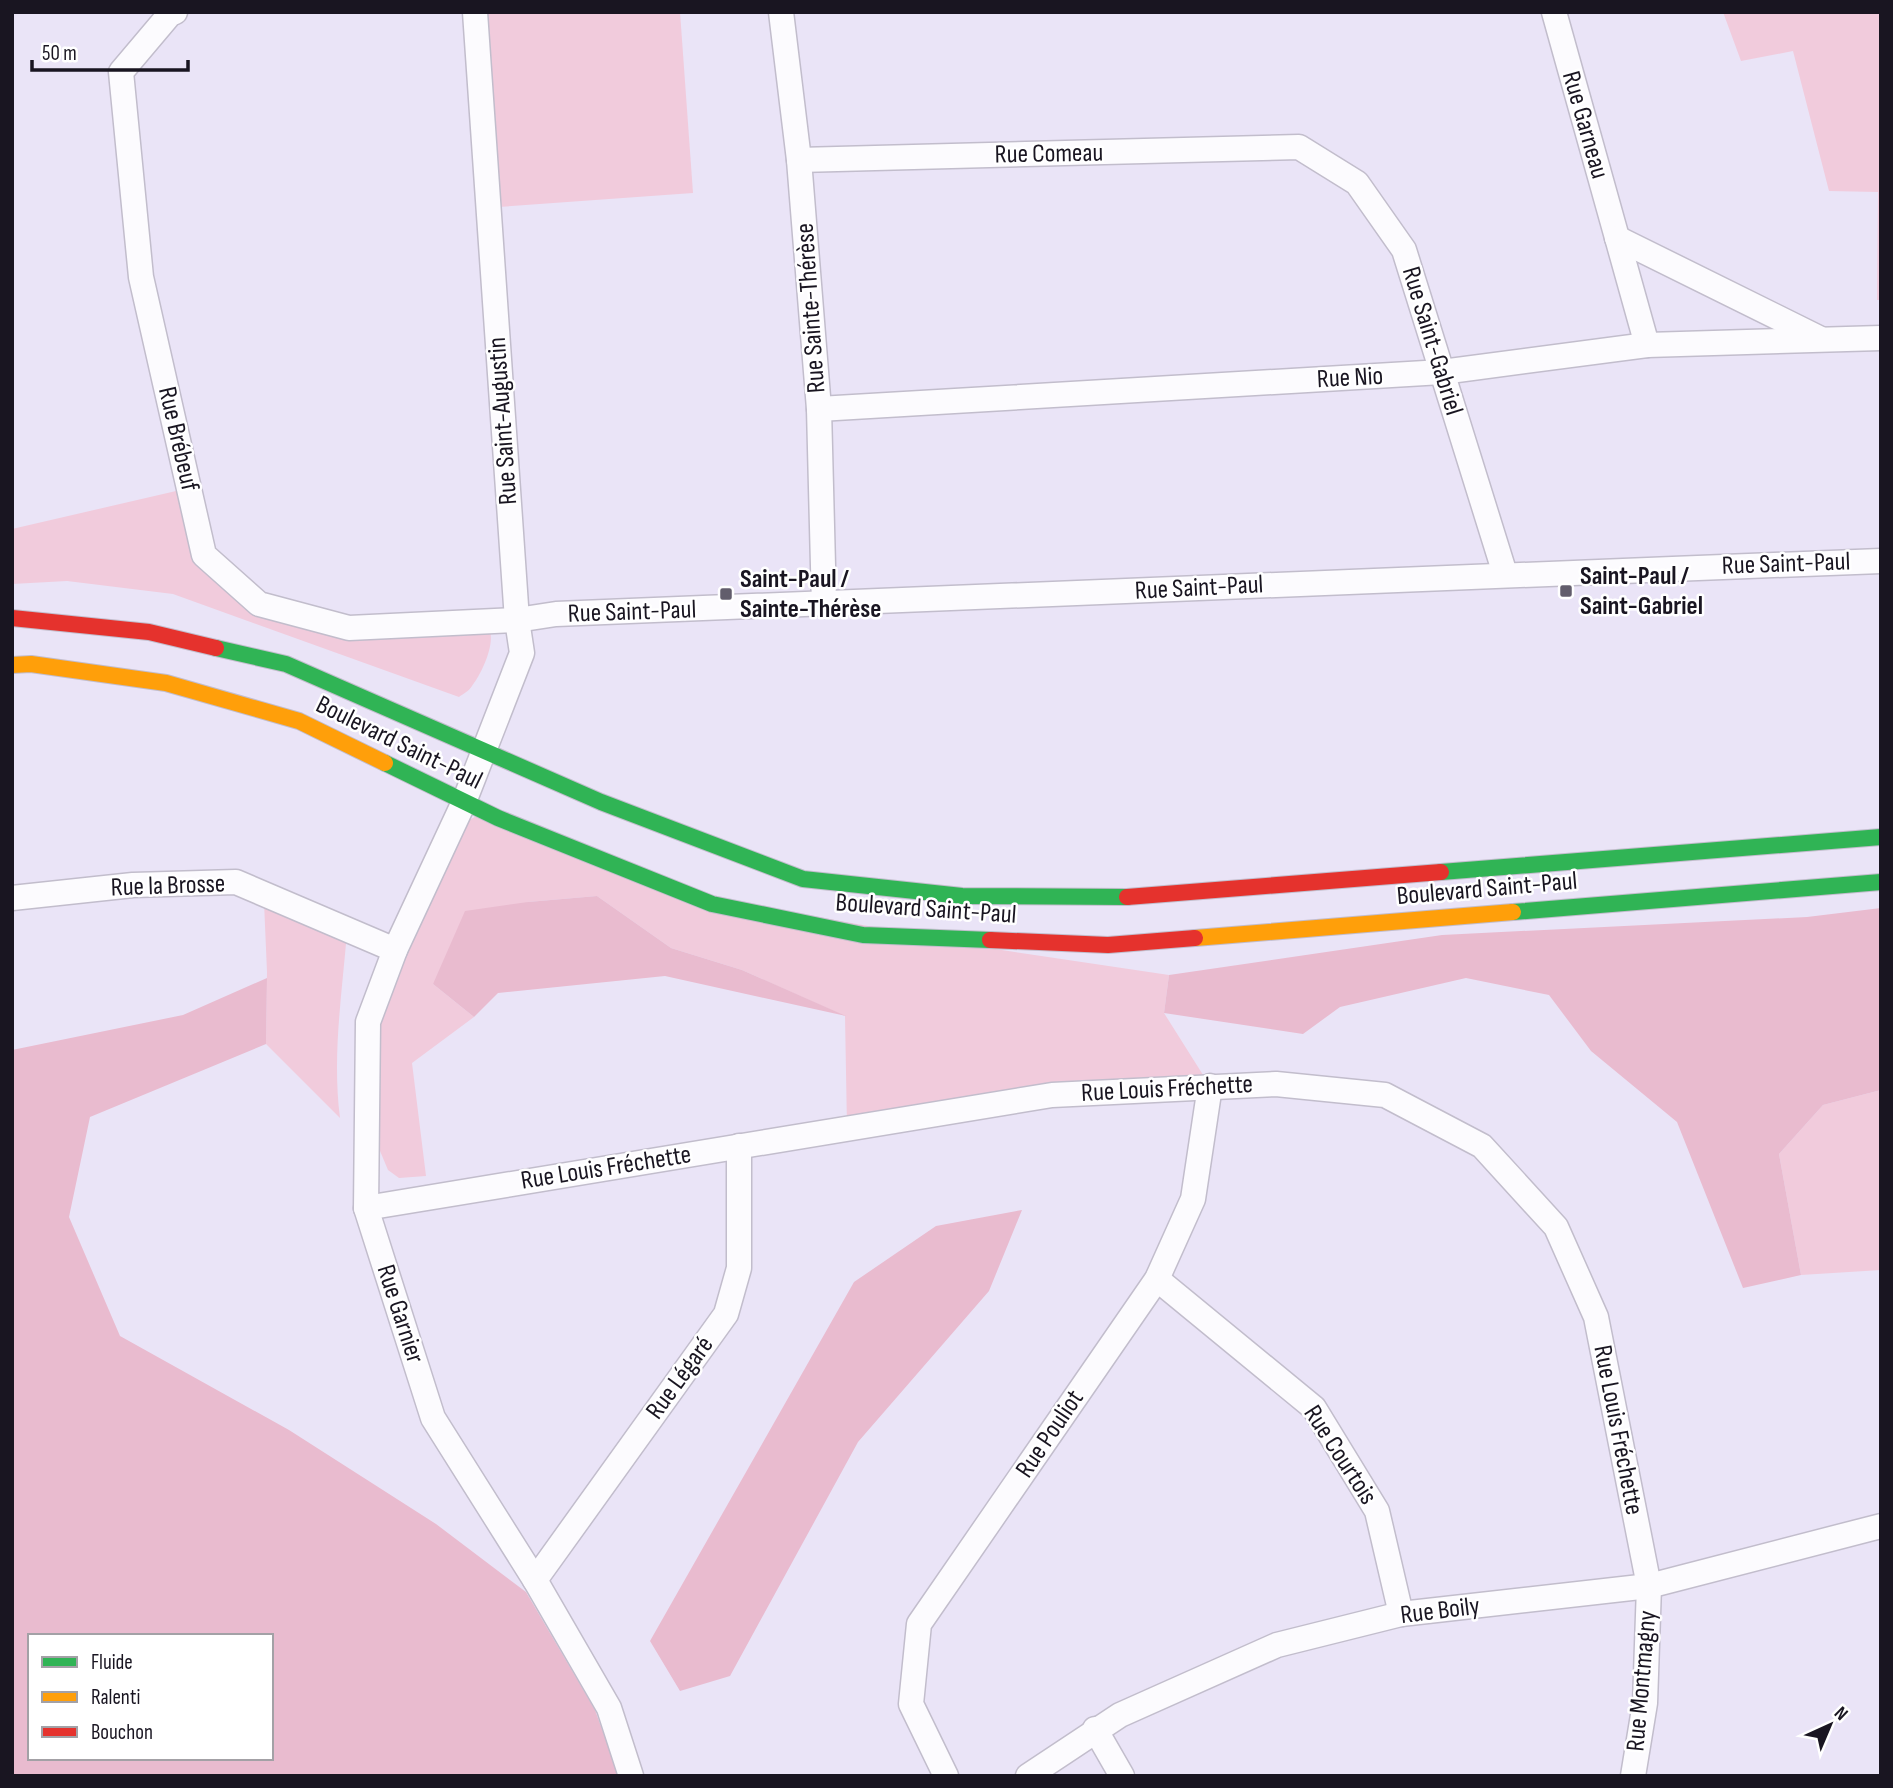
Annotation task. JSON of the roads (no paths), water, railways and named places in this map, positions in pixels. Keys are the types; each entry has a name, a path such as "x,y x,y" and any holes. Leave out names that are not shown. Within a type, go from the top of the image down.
{"main road":[{"name":"Boulevard Saint-Paul","path":"12,618 149,632 286,664 601,802 803,880 962,896 1113,898 1881,837"},
{"name":"Boulevard Saint-Paul","path":"12,665 31,664 166,684 299,721 461,810 498,818 712,904 863,935 1108,944 1881,882"}],"street":[{"name":"Rue Brébeuf","path":"175,12 170,14 121,72 141,277 204,555 260,604 349,628 517,620"},
{"name":"Rue Saint-Augustin","path":"461,810 522,653 517,620 475,12"},
{"name":"Rue Sainte-Thérèse","path":"781,12 799,160 818,408 824,605"},
{"name":"Rue Garneau","path":"1554,12 1647,345"},
{"name":"Rue Comeau","path":"799,160 1299,147"},
{"name":"Rue Saint-Gabriel","path":"1299,147 1357,183 1404,250 1505,574"},
{"path":"1617,238 1823,339"},
{"name":"Rue Nio","path":"818,408 1442,372 1647,345 1881,338"},
{"name":"Rue Saint-Paul","path":"517,620 556,614 1881,561"},
{"name":"Rue Garnier","path":"461,810 395,950 368,1022 366,1208 433,1418 534,1580 609,1708 631,1776"},
{"name":"Rue la Brosse","path":"12,898 133,885 236,882 395,950"},
{"name":"Rue Louis Fréchette","path":"366,1208 1052,1095 1276,1084 1385,1095 1482,1146 1556,1227 1596,1317 1649,1586"},
{"name":"Rue Pouliot","path":"946,1776 911,1704 919,1624 1157,1279 1194,1199 1210,1087"},
{"name":"Rue Légaré","path":"534,1580 726,1314 739,1268 739,1146"},
{"name":"Rue Courtois","path":"1157,1279 1314,1408 1377,1511 1401,1614"},
{"name":"Rue Boily","path":"1028,1776 1119,1715 1277,1645 1401,1614 1649,1586 1881,1526"},
{"name":"Rue Montmagny","path":"1633,1776 1645,1703 1649,1586"},
{"path":"1095,1729 1122,1776"}],"place":[{"name":"Saint-Paul / Saint-Gabriel","path":"1566,591"},
{"name":"Saint-Paul / Sainte-Thérèse","path":"726,594"}]}
